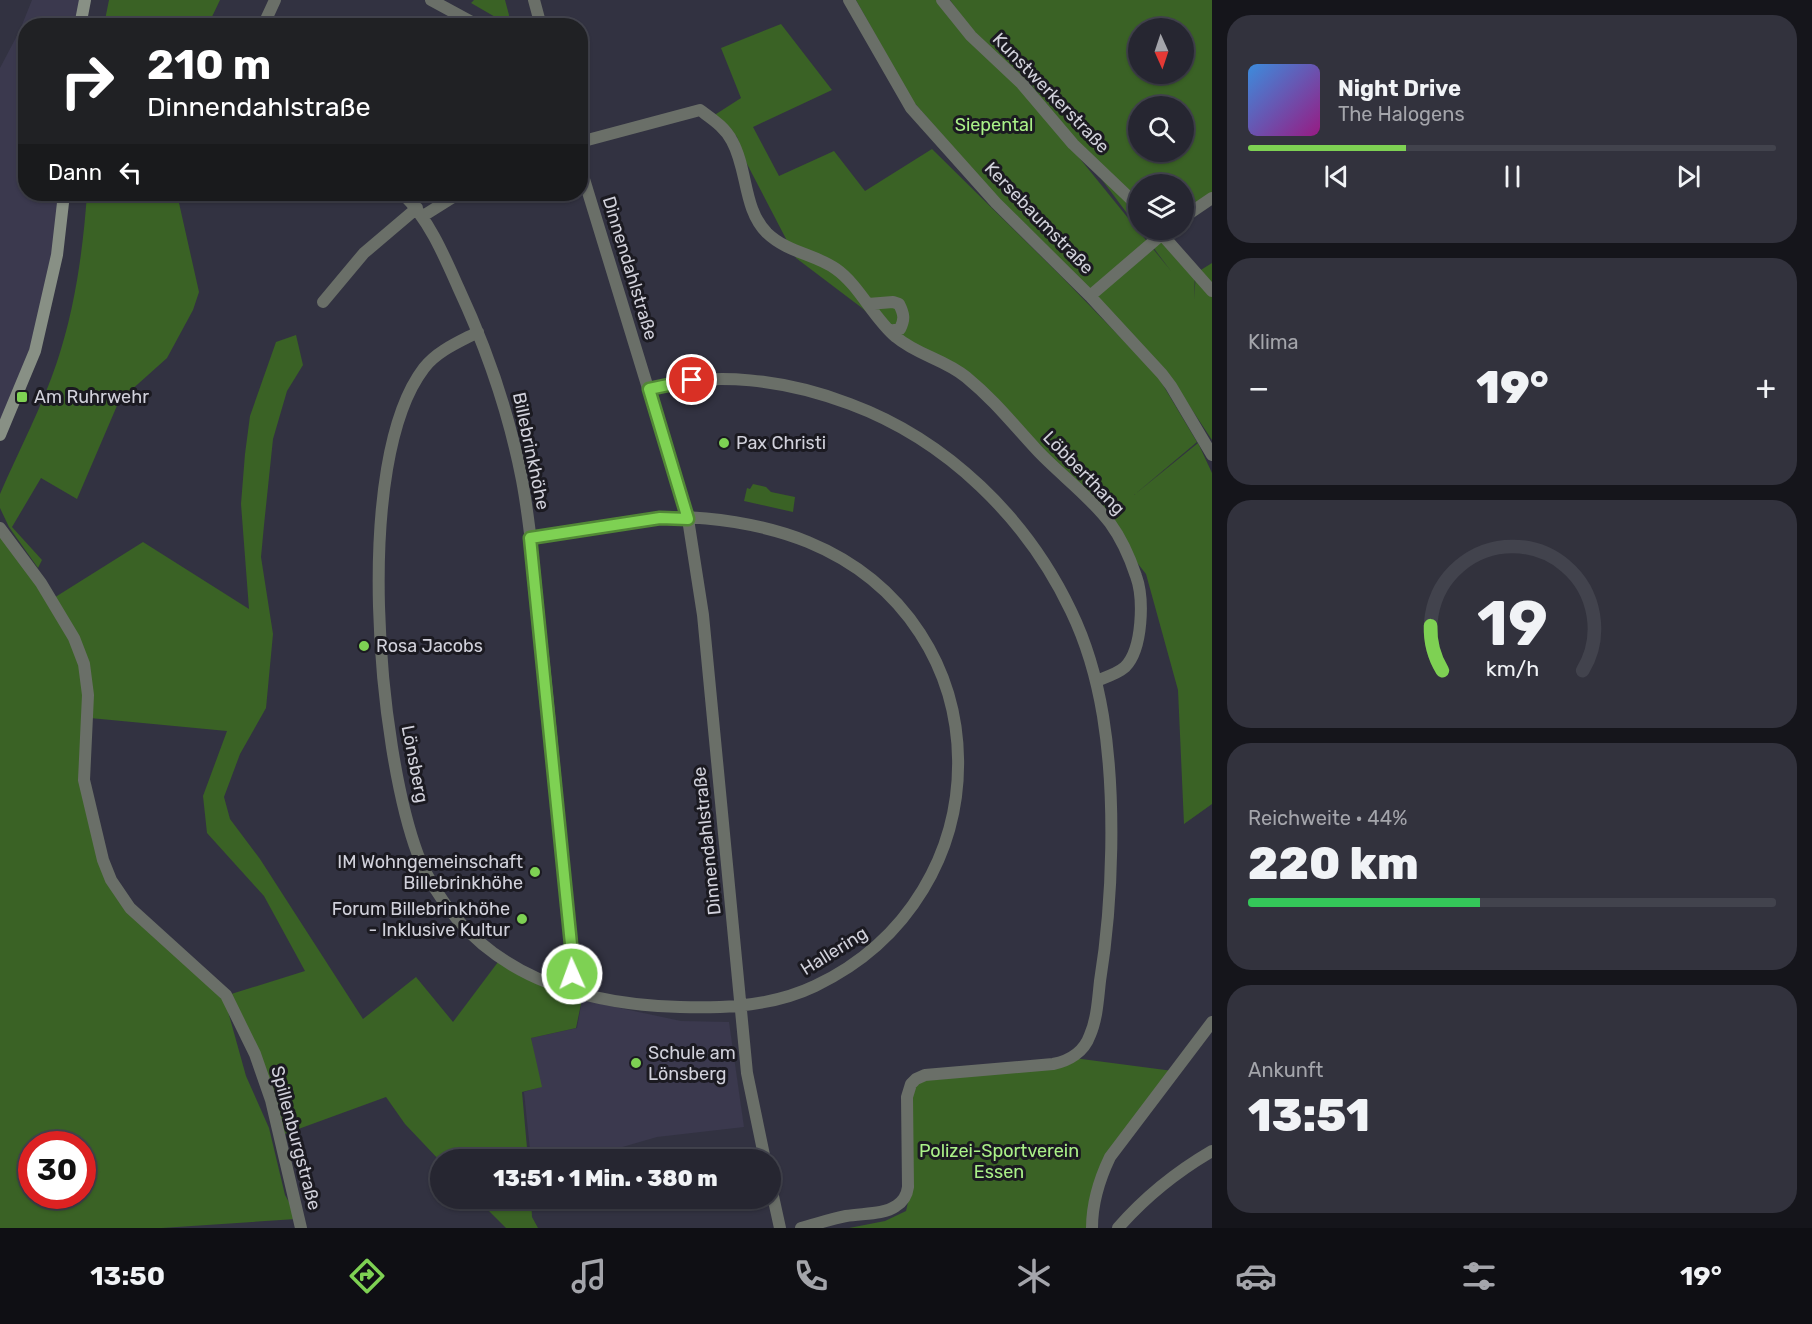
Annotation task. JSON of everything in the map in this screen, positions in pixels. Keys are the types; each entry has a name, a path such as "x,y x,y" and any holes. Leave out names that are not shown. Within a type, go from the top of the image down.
{"main road":[{"path":"82,18 85,0"},
{"path":"0,435 35,351 57,255 63,201"}],"street":[{"path":"267,18 275,0"},
{"path":"431,0 464,18"},
{"path":"534,0 539,18"},
{"name":"Kersebaumstraße","path":"849,0 911,108 996,203 1090,296 1166,380 1212,455"},
{"name":"Kunstwerkerstraße","path":"942,0 971,36 1022,84 1073,144 1128,196"},
{"name":"Löbberthang","path":"588,140 700,110 723,128 732,140 756,217 766,232 788,248 836,268 896,337 920,352 947,363 996,402 1035,448 1094,506 1114,529 1137,577 1140,593 1140,624 1134,653 1126,666 1117,673 1096,681"},
{"name":"Dinnendahlstraße","path":"588,192 688,519 703,615 747,1073 763,1149"},
{"path":"1194,210 1212,198"},
{"name":"Billebrinkhöhe","path":"410,201 420,212 444,256 478,332 511,429 522,482 530,538 573,964 568,990"},
{"path":"323,302 364,253 420,212 444,201"},
{"path":"1090,296 1152,240"},
{"path":"1170,240 1212,291"},
{"path":"868,304 893,302 899,304 904,313 904,321 900,329 890,331"},
{"name":"Lönsberg","path":"478,332 455,343 426,365 404,405 390,452 383,510 380,630 386,706 399,781 412,835 428,878 459,922 495,954 527,975 568,990 643,1005 680,1007 741,1005"},
{"path":"649,389 679,381 718,379 777,383 822,394 863,408 918,437 976,481 1022,531 1044,562 1072,611 1083,637 1096,681 1106,742 1110,837 1109,895 1103,964 1090,1036 1077,1054 1063,1062 1036,1066 939,1072 916,1079 908,1089 907,1097 908,1187 903,1202 888,1209 847,1216 801,1228"},
{"path":"530,538 660,518 688,519"},
{"name":"Hallering","path":"688,519 732,522 791,536 834,555 870,579 899,607 927,646 946,689 957,734 957,796 948,834 934,872 901,922 869,953 828,980 783,998 741,1005"},
{"name":"Spillenburgstraße","path":"0,528 40,583 74,638 84,664 88,695 84,780 103,861 111,880 130,908 226,995 255,1054 271,1100 301,1228"},
{"path":"1092,1228 1093,1205 1100,1179 1110,1157 1212,1022"},
{"path":"1118,1228 1138,1205 1168,1180 1212,1151"},
{"path":"776,1209 780,1228"}],"shaded area":[{"path":"32,0 80,0 78,18 25,18"},
{"path":"18,34 18,201 58,201 53,254 34,351 0,434 0,68"},
{"name":"Schule am Lönsberg","path":"582,1000 681,1021 729,1022 744,1127 657,1137 616,1149 530,1149 524,1092 540,1087 531,1038 577,1028"}],"green space":[{"path":"109,0 220,0 211,18 105,18"},
{"path":"474,0 505,0 509,18 497,18 471,3"},
{"name":"Siepental","path":"856,0 941,0 1021,86 1128,218 1128,240 1146,240 1171,271 1148,240 1171,240 1195,272 1194,299 1196,273 1212,263 1212,440 1165,369 1000,202 912,100"},
{"path":"950,0 1212,0 1212,194 1194,207 1194,174 1128,174 1128,215 1029,82 975,35"},
{"path":"781,24 832,90 753,127 779,176 834,151 865,191 932,149 1060,275 1157,375 1197,442 1134,495 1198,443 1212,473 1212,804 1184,824 1178,690 1146,574 1104,521 1011,423 948,368 900,343 862,308 796,258 746,162 737,137 713,116 741,98 721,48"},
{"path":"86,201 179,201 199,292 193,310 167,358 119,401 77,499 41,478 12,527 42,560 38,568 9,527 0,508 0,494 57,362 69,321"},
{"path":"296,335 303,365 287,391 273,439 261,557 273,634 266,708 240,754 224,797 230,819 260,859 363,1019 416,977 453,1022 498,962 541,986 582,999 576,1028 531,1038 542,1087 522,1092 527,1149 430,1150 405,1124 386,1097 282,1135 228,995 305,971 264,896 207,833 203,796 227,731 90,718 82,782 110,882 224,997 246,1076 269,1128 285,1195 296,1219 162,1228 0,1228 0,530 49,601 143,542 249,609 241,504 250,416 276,342"},
{"path":"753,484 766,487 771,492 795,497 793,512 744,501 747,488 750,489"},
{"name":"Polizei-Sportverein Essen","path":"1074,1058 1173,1071 1110,1156 1090,1228 849,1228 885,1221 906,1211 909,1198 909,1091 924,1077"},
{"path":"487,1209 532,1209 532,1217 538,1228 506,1228"}],"place":[{"name":"Am Ruhrwehr","path":"22,397"},
{"name":"Pax Christi","path":"724,443"},
{"name":"Rosa Jacobs","path":"364,646"},
{"name":"IM Wohngemeinschaft Billebrinkhöhe","path":"535,872"},
{"name":"Forum Billebrinkhöhe - Inklusive Kultur","path":"522,919"},
{"name":"Schule am Lönsberg","path":"636,1063"}],"route":[{"path":"572,974 573,964 530,538 660,518 688,519 649,389 692,380"}]}
